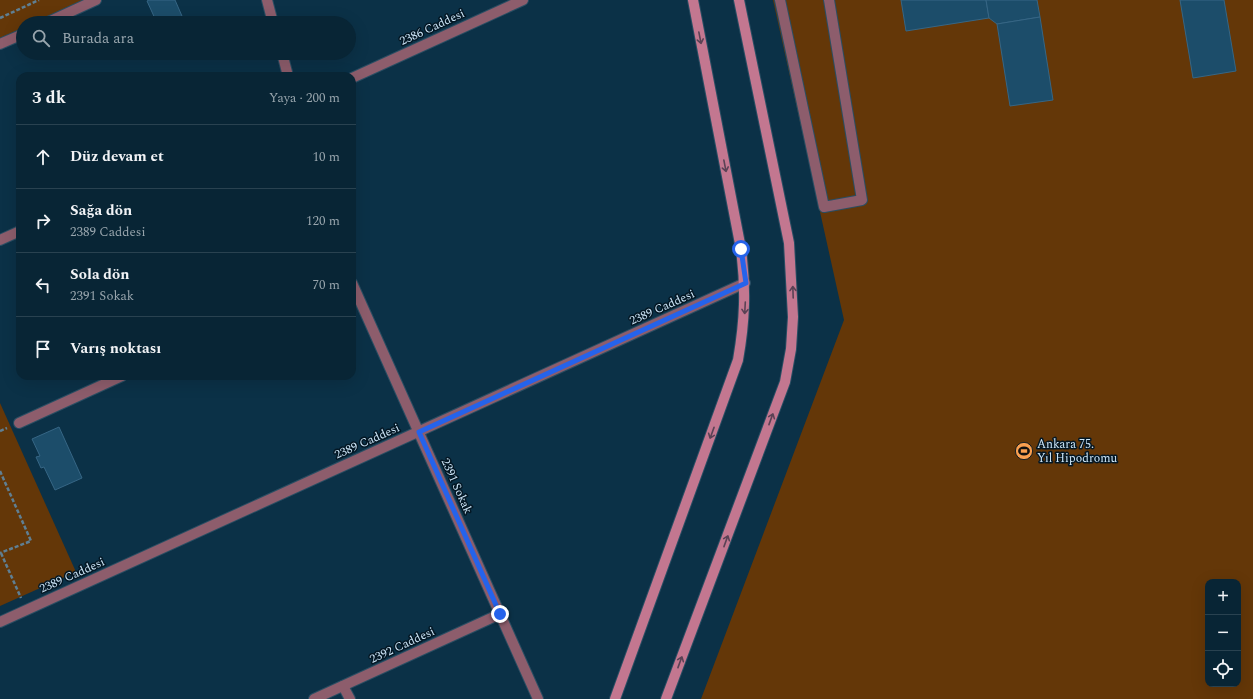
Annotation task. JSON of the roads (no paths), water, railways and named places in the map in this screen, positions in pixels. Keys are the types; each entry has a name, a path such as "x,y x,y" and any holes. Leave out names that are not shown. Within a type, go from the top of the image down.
{"main road":[{"path":"615,699 738,360 744,327 746,283 741,249 693,0"},
{"path":"666,699 785,382 791,349 793,310 789,243 739,0"}],"street":[{"path":"61,16 96,0"},
{"path":"267,0 271,16"},
{"name":"2386 Caddesi","path":"356,76 523,0"},
{"path":"780,0 824,208 862,200 829,0"},
{"path":"0,44 16,37"},
{"path":"284,60 287,72"},
{"path":"0,240 16,233"},
{"name":"2389 Caddesi","path":"0,622 746,283"},
{"name":"2391 Sokak","path":"356,292 538,699"},
{"path":"19,423 113,380"},
{"name":"2392 Caddesi","path":"314,699 500,614"},
{"path":"343,686 350,699"}],"place":[{"name":"Ankara 75. Yıl Hipodromu","path":"1024,451"}]}
